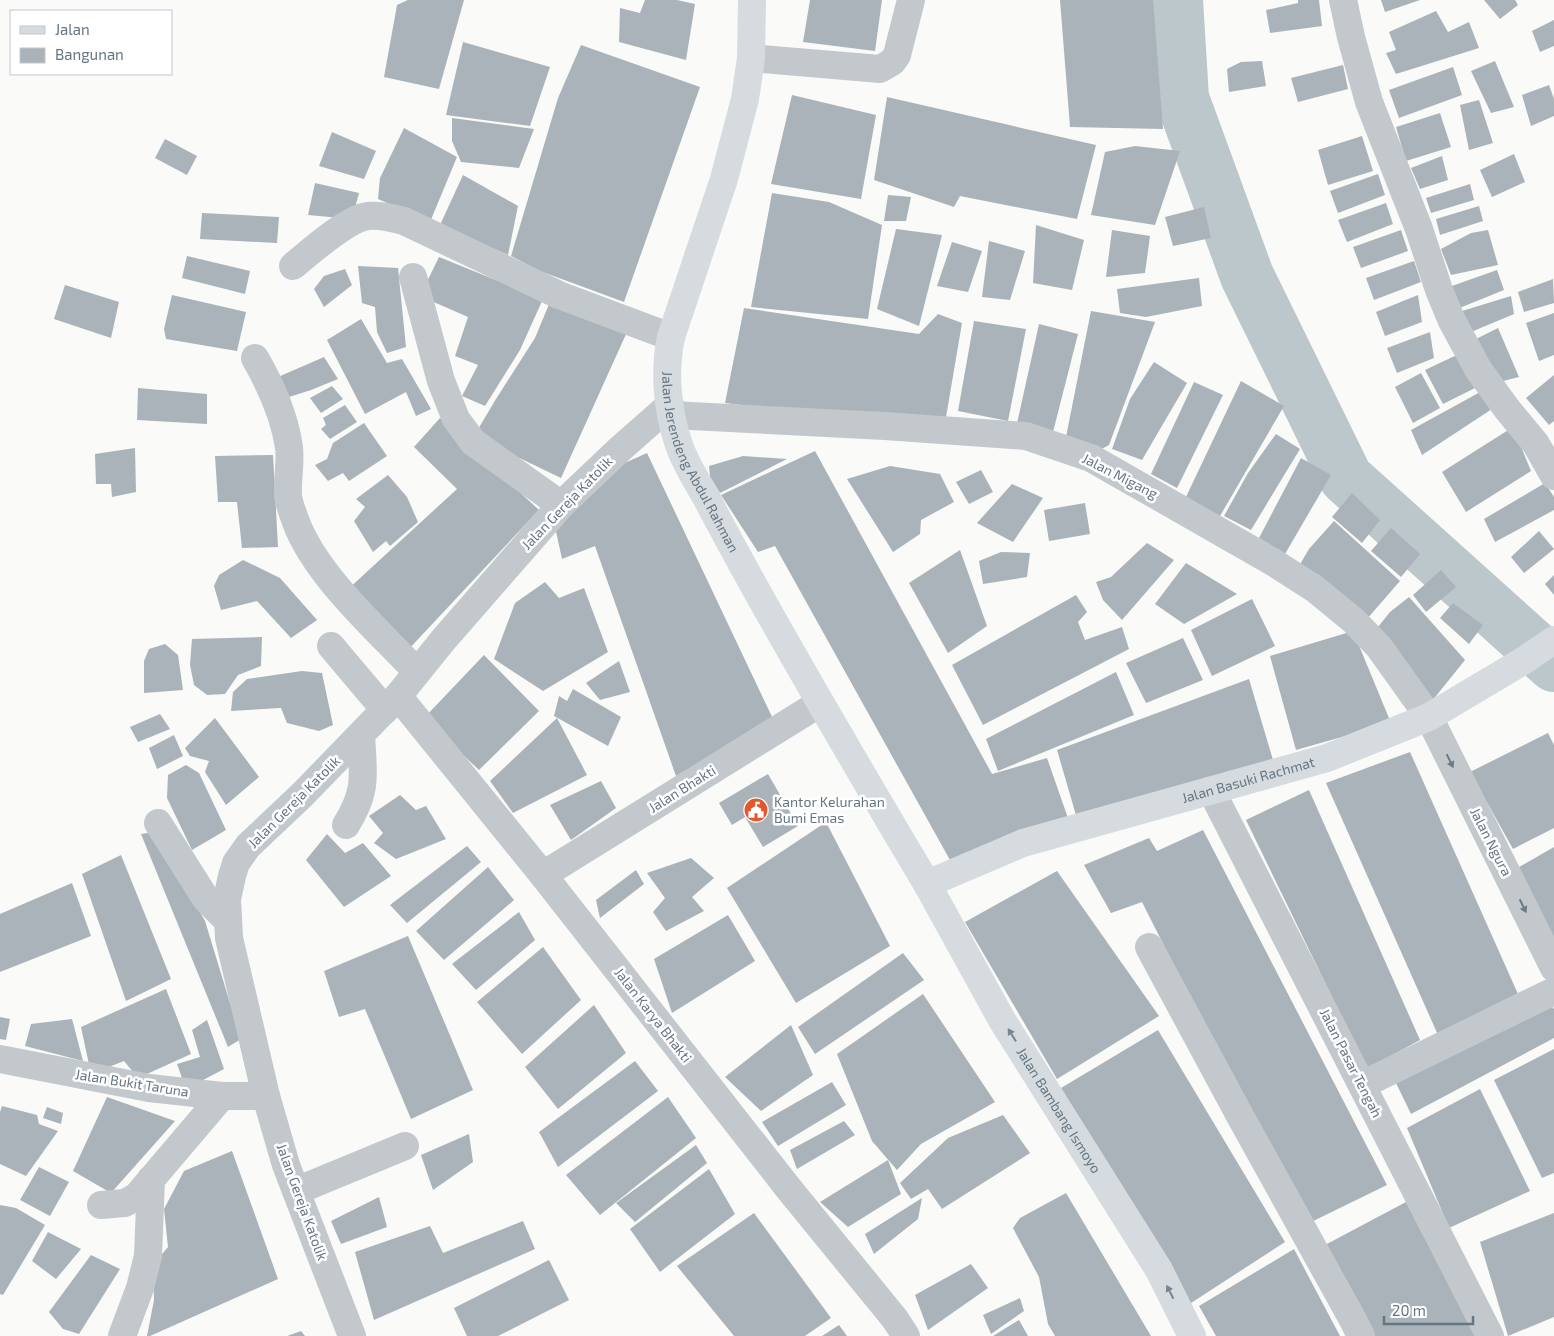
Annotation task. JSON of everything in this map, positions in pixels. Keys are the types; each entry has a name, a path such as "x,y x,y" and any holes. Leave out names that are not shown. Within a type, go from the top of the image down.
{"main road":[{"name":"Jalan Jerendeng Abdul Rahman","path":"752,0 751,58 745,98 724,179 671,337 668,354 670,410 678,444 693,475 820,704 927,884"},
{"name":"Jalan Basuki Rachmat","path":"927,884 1023,843 1327,758 1429,717 1523,662 1554,640"},
{"name":"Jalan Bambang Ismoyo","path":"927,884 1002,1020 1159,1270 1192,1336"}],"street":[{"path":"751,58 880,69 892,62 897,55 910,0"},
{"path":"1343,0 1369,102 1419,229 1439,290 1451,319 1478,369 1507,409 1536,444 1554,476"},
{"path":"293,266 354,220 370,216 396,219 404,221 559,295 671,337"},
{"path":"413,277 441,381 456,419 473,442 561,504"},
{"path":"255,358 271,386 280,410 289,448 288,497 296,522 310,553 340,590 417,672"},
{"name":"Jalan Gereja Katolik","path":"352,1336 286,1165 266,1096 229,938 227,899 236,863 248,846 391,703 561,504 620,448 670,410"},
{"name":"Jalan Migang","path":"670,410 1026,436 1091,458 1273,562 1315,589 1354,621 1379,647 1429,717"},
{"name":"Jalan Karya Bhakti","path":"331,646 391,703 543,875 789,1189 895,1319 906,1336"},
{"name":"Jalan Bhakti","path":"543,875 820,704"},
{"name":"Jalan Ngura","path":"1429,717 1554,968"},
{"path":"346,825 356,809 363,782 361,734"},
{"name":"Jalan Pasar Tengah","path":"1211,790 1490,1336"},
{"path":"158,823 206,900 227,920"},
{"path":"1149,946 1361,1336"},
{"path":"1362,1085 1554,992"},
{"name":"Jalan Bukit Taruna","path":"0,1059 150,1088 222,1096 266,1096"},
{"path":"101,1205 125,1203 137,1196 222,1096"},
{"path":"296,1191 405,1146"},
{"path":"122,1336 140,1288 148,1256 151,1180"}],"building":[{"path":"408,0 464,0 439,89 384,77 397,5"},
{"path":"645,0 677,0 695,4 686,60 619,42 620,8 640,13"},
{"path":"810,0 882,0 875,51 803,42"},
{"path":"1060,0 1153,0 1163,129 1070,127"},
{"path":"1298,0 1319,0 1322,26 1270,33 1266,10 1298,3"},
{"path":"1381,0 1420,0 1385,12"},
{"path":"1484,0 1515,0 1518,5 1500,19"},
{"path":"1436,11 1448,32 1469,22 1479,48 1396,74 1386,53 1396,50 1389,32"},
{"path":"1554,20 1554,46 1540,52 1532,31"},
{"path":"463,42 550,67 530,126 446,115"},
{"path":"581,45 700,87 624,302 540,271 511,256 558,98"},
{"path":"1262,61 1266,86 1229,92 1227,69 1241,62"},
{"path":"1495,61 1514,107 1491,113 1471,71"},
{"path":"1343,65 1348,89 1298,102 1291,78"},
{"path":"1453,67 1462,95 1399,118 1389,90"},
{"path":"1549,85 1554,99 1554,116 1531,126 1522,95"},
{"path":"792,95 876,115 861,199 771,184"},
{"path":"887,97 1096,145 1077,219 960,196 954,207 874,180"},
{"path":"1479,100 1493,143 1469,150 1460,105"},
{"path":"1440,113 1451,147 1406,161 1396,127"},
{"path":"452,118 534,129 519,168 461,162 452,141"},
{"path":"404,128 457,157 430,222 378,199 380,178"},
{"path":"332,132 376,151 364,179 319,166"},
{"path":"1362,136 1373,171 1328,185 1318,150"},
{"path":"165,139 197,156 187,175 155,158"},
{"path":"1135,146 1180,151 1155,225 1091,215 1105,152"},
{"path":"1514,154 1525,182 1492,197 1480,170"},
{"path":"1442,156 1448,180 1420,189 1411,168"},
{"path":"1378,174 1385,195 1338,213 1330,191"},
{"path":"463,175 518,206 508,255 440,225"},
{"path":"315,183 359,193 352,219 308,215"},
{"path":"1470,184 1474,200 1431,213 1426,198"},
{"path":"772,193 829,202 882,225 868,319 751,307"},
{"path":"888,195 911,197 906,221 884,221"},
{"path":"1386,203 1393,224 1347,242 1338,220"},
{"path":"1479,206 1483,221 1440,235 1436,219"},
{"path":"1204,207 1211,238 1173,246 1165,217"},
{"path":"202,213 279,217 277,243 200,239"},
{"path":"1036,225 1084,240 1072,290 1033,283"},
{"path":"896,229 942,235 919,326 877,309"},
{"path":"1112,230 1150,236 1145,273 1106,277"},
{"path":"1401,230 1408,251 1361,268 1353,247"},
{"path":"1488,230 1498,265 1451,275 1441,249 1471,233"},
{"path":"989,241 1025,251 1010,300 982,297"},
{"path":"952,242 982,251 968,292 937,286"},
{"path":"187,256 250,271 245,294 182,278"},
{"path":"439,257 543,299 520,350 485,406 462,396 478,365 455,356 468,317 420,296"},
{"path":"1414,261 1421,282 1374,300 1366,278"},
{"path":"358,266 398,268 406,347 387,353 377,332 375,307 362,303"},
{"path":"345,269 352,285 324,307 314,289 324,276"},
{"path":"1497,270 1504,290 1457,309 1449,287"},
{"path":"1199,278 1202,306 1146,317 1120,313 1117,289"},
{"path":"1553,279 1554,303 1524,312 1518,292"},
{"path":"65,285 119,302 111,338 54,319"},
{"path":"172,295 246,312 237,351 166,339 164,329"},
{"path":"1418,295 1422,322 1385,336 1376,312"},
{"path":"1511,296 1514,314 1471,332 1462,311"},
{"path":"552,297 627,332 561,478 474,436 535,338"},
{"path":"744,308 919,334 938,314 962,323 944,429 725,403"},
{"path":"1091,311 1155,322 1109,445 1096,452 1065,442"},
{"path":"1554,313 1554,355 1539,361 1526,323"},
{"path":"361,319 387,363 402,359 431,409 416,416 406,392 365,414 327,340"},
{"path":"974,321 1026,329 1008,421 958,411"},
{"path":"1039,324 1078,334 1053,432 1016,428"},
{"path":"1498,328 1519,377 1495,383 1472,341"},
{"path":"1430,332 1434,358 1397,373 1387,348"},
{"path":"1463,352 1481,385 1443,404 1425,370"},
{"path":"324,357 338,379 289,397 278,377"},
{"path":"1154,362 1187,383 1142,460 1112,449 1130,399"},
{"path":"1421,373 1440,408 1413,423 1395,387"},
{"path":"1554,375 1554,421 1549,425 1526,398"},
{"path":"1241,381 1284,406 1220,516 1185,499"},
{"path":"1194,382 1223,395 1177,488 1151,474"},
{"path":"332,386 343,399 321,413 310,398"},
{"path":"138,388 207,394 207,424 137,420"},
{"path":"1482,391 1492,409 1422,455 1411,430"},
{"path":"345,405 357,422 330,439 321,429 326,425 323,418"},
{"path":"440,418 539,510 407,651 346,591 457,489 414,447"},
{"path":"364,423 387,456 349,481 343,473 328,481 315,465 327,459 333,443"},
{"path":"1513,427 1531,471 1466,512 1442,472"},
{"path":"1276,434 1300,449 1251,530 1224,516 1248,473"},
{"path":"135,448 136,492 112,497 111,484 96,484 95,454"},
{"path":"815,451 992,774 1047,758 1069,821 950,860 775,546 758,552 721,495"},
{"path":"647,453 774,721 676,776 595,546 562,559 555,527 589,479"},
{"path":"273,455 278,547 242,548 237,502 218,502 215,456"},
{"path":"743,456 787,459 720,493 710,477 709,466"},
{"path":"1301,458 1331,475 1285,554 1259,538"},
{"path":"890,466 940,474 954,502 921,520 920,534 893,552 847,479"},
{"path":"981,470 993,492 969,504 956,482"},
{"path":"388,475 407,497 418,522 390,546 386,541 373,552 354,521 365,507 356,499"},
{"path":"1545,483 1554,497 1554,510 1495,542 1484,519"},
{"path":"1012,484 1043,498 1013,542 977,523"},
{"path":"1352,493 1380,520 1362,543 1332,517"},
{"path":"1085,503 1090,534 1049,541 1044,510"},
{"path":"1334,521 1400,581 1366,620 1296,571 1309,549"},
{"path":"1391,528 1420,554 1401,577 1371,551"},
{"path":"1539,531 1554,549 1524,573 1511,557"},
{"path":"1147,543 1174,560 1122,620 1103,600 1096,582 1111,577"},
{"path":"960,550 987,626 948,653 909,583"},
{"path":"1001,552 1030,553 1027,577 983,584 979,561"},
{"path":"243,560 280,578 317,620 291,638 257,601 221,610 214,586 219,575"},
{"path":"1186,563 1237,594 1184,624 1155,604"},
{"path":"1441,570 1456,587 1426,612 1413,595"},
{"path":"1554,575 1554,595 1545,584"},
{"path":"545,582 559,598 584,588 608,652 543,691 494,659 515,603"},
{"path":"1076,595 1087,612 1078,622 1085,640 1122,627 1129,649 983,725 952,665"},
{"path":"1409,597 1465,660 1428,706 1374,632 1390,612"},
{"path":"1252,599 1275,646 1212,676 1191,630"},
{"path":"1453,603 1483,625 1469,644 1440,618"},
{"path":"1353,631 1391,723 1296,750 1270,656"},
{"path":"262,637 261,666 238,675 225,694 207,695 194,685 190,665 192,639"},
{"path":"1183,638 1203,680 1146,703 1126,663"},
{"path":"165,644 178,655 183,690 144,693 144,661 149,649"},
{"path":"484,655 539,711 479,770 424,718"},
{"path":"619,661 630,692 600,700 586,683"},
{"path":"302,671 322,673 333,725 319,731 287,723 281,708 231,711 233,692 247,679"},
{"path":"1116,672 1134,715 998,771 986,739"},
{"path":"1249,679 1273,760 1078,822 1057,750"},
{"path":"573,689 621,717 608,746 554,716 559,696 567,701"},
{"path":"160,714 170,729 138,742 130,727"},
{"path":"215,718 259,777 226,805 205,772 209,761 190,756 185,748"},
{"path":"557,718 587,775 513,813 490,781"},
{"path":"1548,733 1554,745 1554,828 1513,849 1470,772"},
{"path":"174,735 183,756 157,769 149,748"},
{"path":"1410,752 1518,994 1438,1035 1326,783"},
{"path":"186,765 199,773 226,830 192,850 167,798 168,775"},
{"name":"Kantor Kelurahan Bumi Emas","path":"768,774 798,826 763,847 745,817 732,825 719,803"},
{"path":"601,781 616,808 571,840 550,805"},
{"path":"1309,790 1420,1040 1367,1069 1246,820"},
{"path":"400,795 416,810 426,806 446,839 396,859 374,843 383,833 369,816"},
{"path":"826,822 890,946 796,1003 727,888"},
{"path":"1203,830 1387,1185 1305,1225 1142,902 1111,913 1084,865 1149,838 1157,851"},
{"path":"154,832 205,921 241,1039 228,1047 141,834"},
{"path":"327,834 345,853 363,843 391,876 344,907 306,860"},
{"path":"467,846 481,862 407,923 390,905"},
{"path":"1554,847 1554,947 1514,870"},
{"path":"121,855 171,979 126,1001 82,874"},
{"path":"691,858 714,878 692,897 704,911 666,931 653,912 665,898 647,873"},
{"path":"488,867 514,900 444,960 416,931"},
{"path":"636,870 644,884 600,918 596,900"},
{"path":"1057,871 1159,1016 1057,1079 965,922"},
{"path":"72,883 91,936 0,972 0,914"},
{"path":"519,912 535,940 476,990 452,964"},
{"path":"728,915 755,961 672,1013 654,959"},
{"path":"408,936 473,1090 411,1119 365,1009 339,1017 324,971"},
{"path":"543,947 581,1000 522,1054 477,1002"},
{"path":"903,953 924,980 815,1054 798,1027"},
{"path":"166,989 191,1054 138,1078 124,1061 91,1074 81,1027"},
{"path":"923,994 995,1102 921,1144 897,1170 872,1141 837,1054"},
{"path":"1548,1002 1554,1009 1554,1038 1411,1114 1396,1083"},
{"path":"594,1005 626,1053 558,1109 525,1067"},
{"path":"0,1017 10,1019 6,1040 0,1039"},
{"path":"72,1019 83,1061 25,1046 31,1024"},
{"path":"207,1020 224,1069 186,1089 177,1064 200,1057 192,1030"},
{"path":"791,1025 813,1075 761,1111 725,1077"},
{"path":"1158,1030 1285,1242 1188,1305 1061,1088"},
{"path":"1554,1049 1554,1173 1542,1178 1494,1080"},
{"path":"635,1061 658,1091 558,1167 539,1132"},
{"path":"832,1082 846,1105 778,1146 762,1122"},
{"path":"1480,1089 1530,1191 1449,1228 1407,1128"},
{"path":"107,1097 175,1121 111,1193 73,1171"},
{"path":"668,1097 696,1138 600,1215 566,1175"},
{"path":"2,1106 37,1115 39,1124 58,1131 26,1176 0,1164 0,1112"},
{"path":"47,1107 63,1113 61,1124 43,1118"},
{"path":"1003,1115 1030,1153 942,1209 928,1189 911,1199 900,1183 948,1138"},
{"path":"844,1121 855,1135 797,1169 790,1150"},
{"path":"469,1134 473,1162 433,1190 421,1155"},
{"path":"696,1145 707,1163 635,1222 616,1203"},
{"path":"232,1151 278,1279 147,1336 154,1300 153,1265 168,1247 164,1209 184,1171"},
{"path":"888,1160 901,1194 848,1227 820,1202"},
{"path":"39,1167 69,1182 50,1216 20,1200"},
{"path":"709,1169 735,1214 660,1272 630,1229"},
{"path":"1066,1193 1151,1336 1055,1336 1048,1324 1039,1277 1013,1228 1020,1218"},
{"path":"379,1197 387,1227 341,1244 331,1221"},
{"path":"922,1198 918,1219 874,1254 865,1234"},
{"path":"1406,1202 1476,1336 1371,1336 1325,1245"},
{"path":"0,1205 16,1208 45,1225 3,1295 0,1294"},
{"path":"754,1213 831,1318 805,1336 734,1336 677,1266"},
{"path":"1554,1213 1554,1317 1508,1336 1480,1242"},
{"path":"523,1221 535,1249 374,1320 355,1252 430,1226 443,1253"},
{"path":"48,1232 81,1249 56,1279 32,1261"},
{"path":"1294,1249 1340,1336 1216,1336 1199,1306"},
{"path":"91,1255 120,1269 79,1334 63,1329 49,1312"},
{"path":"549,1260 569,1300 498,1336 467,1336 454,1308"},
{"path":"971,1264 988,1288 928,1330 915,1295"},
{"path":"1020,1298 1024,1311 991,1334 983,1315"},
{"path":"1019,1320 1028,1336 993,1336"},
{"path":"839,1325 847,1336 822,1336"},
{"path":"301,1331 305,1336 287,1336"}],"waterway":[{"path":"1176,0 1182,98 1247,276 1346,478 1554,665"}],"place":[{"name":"Kantor Kelurahan Bumi Emas","path":"756,810"}]}
